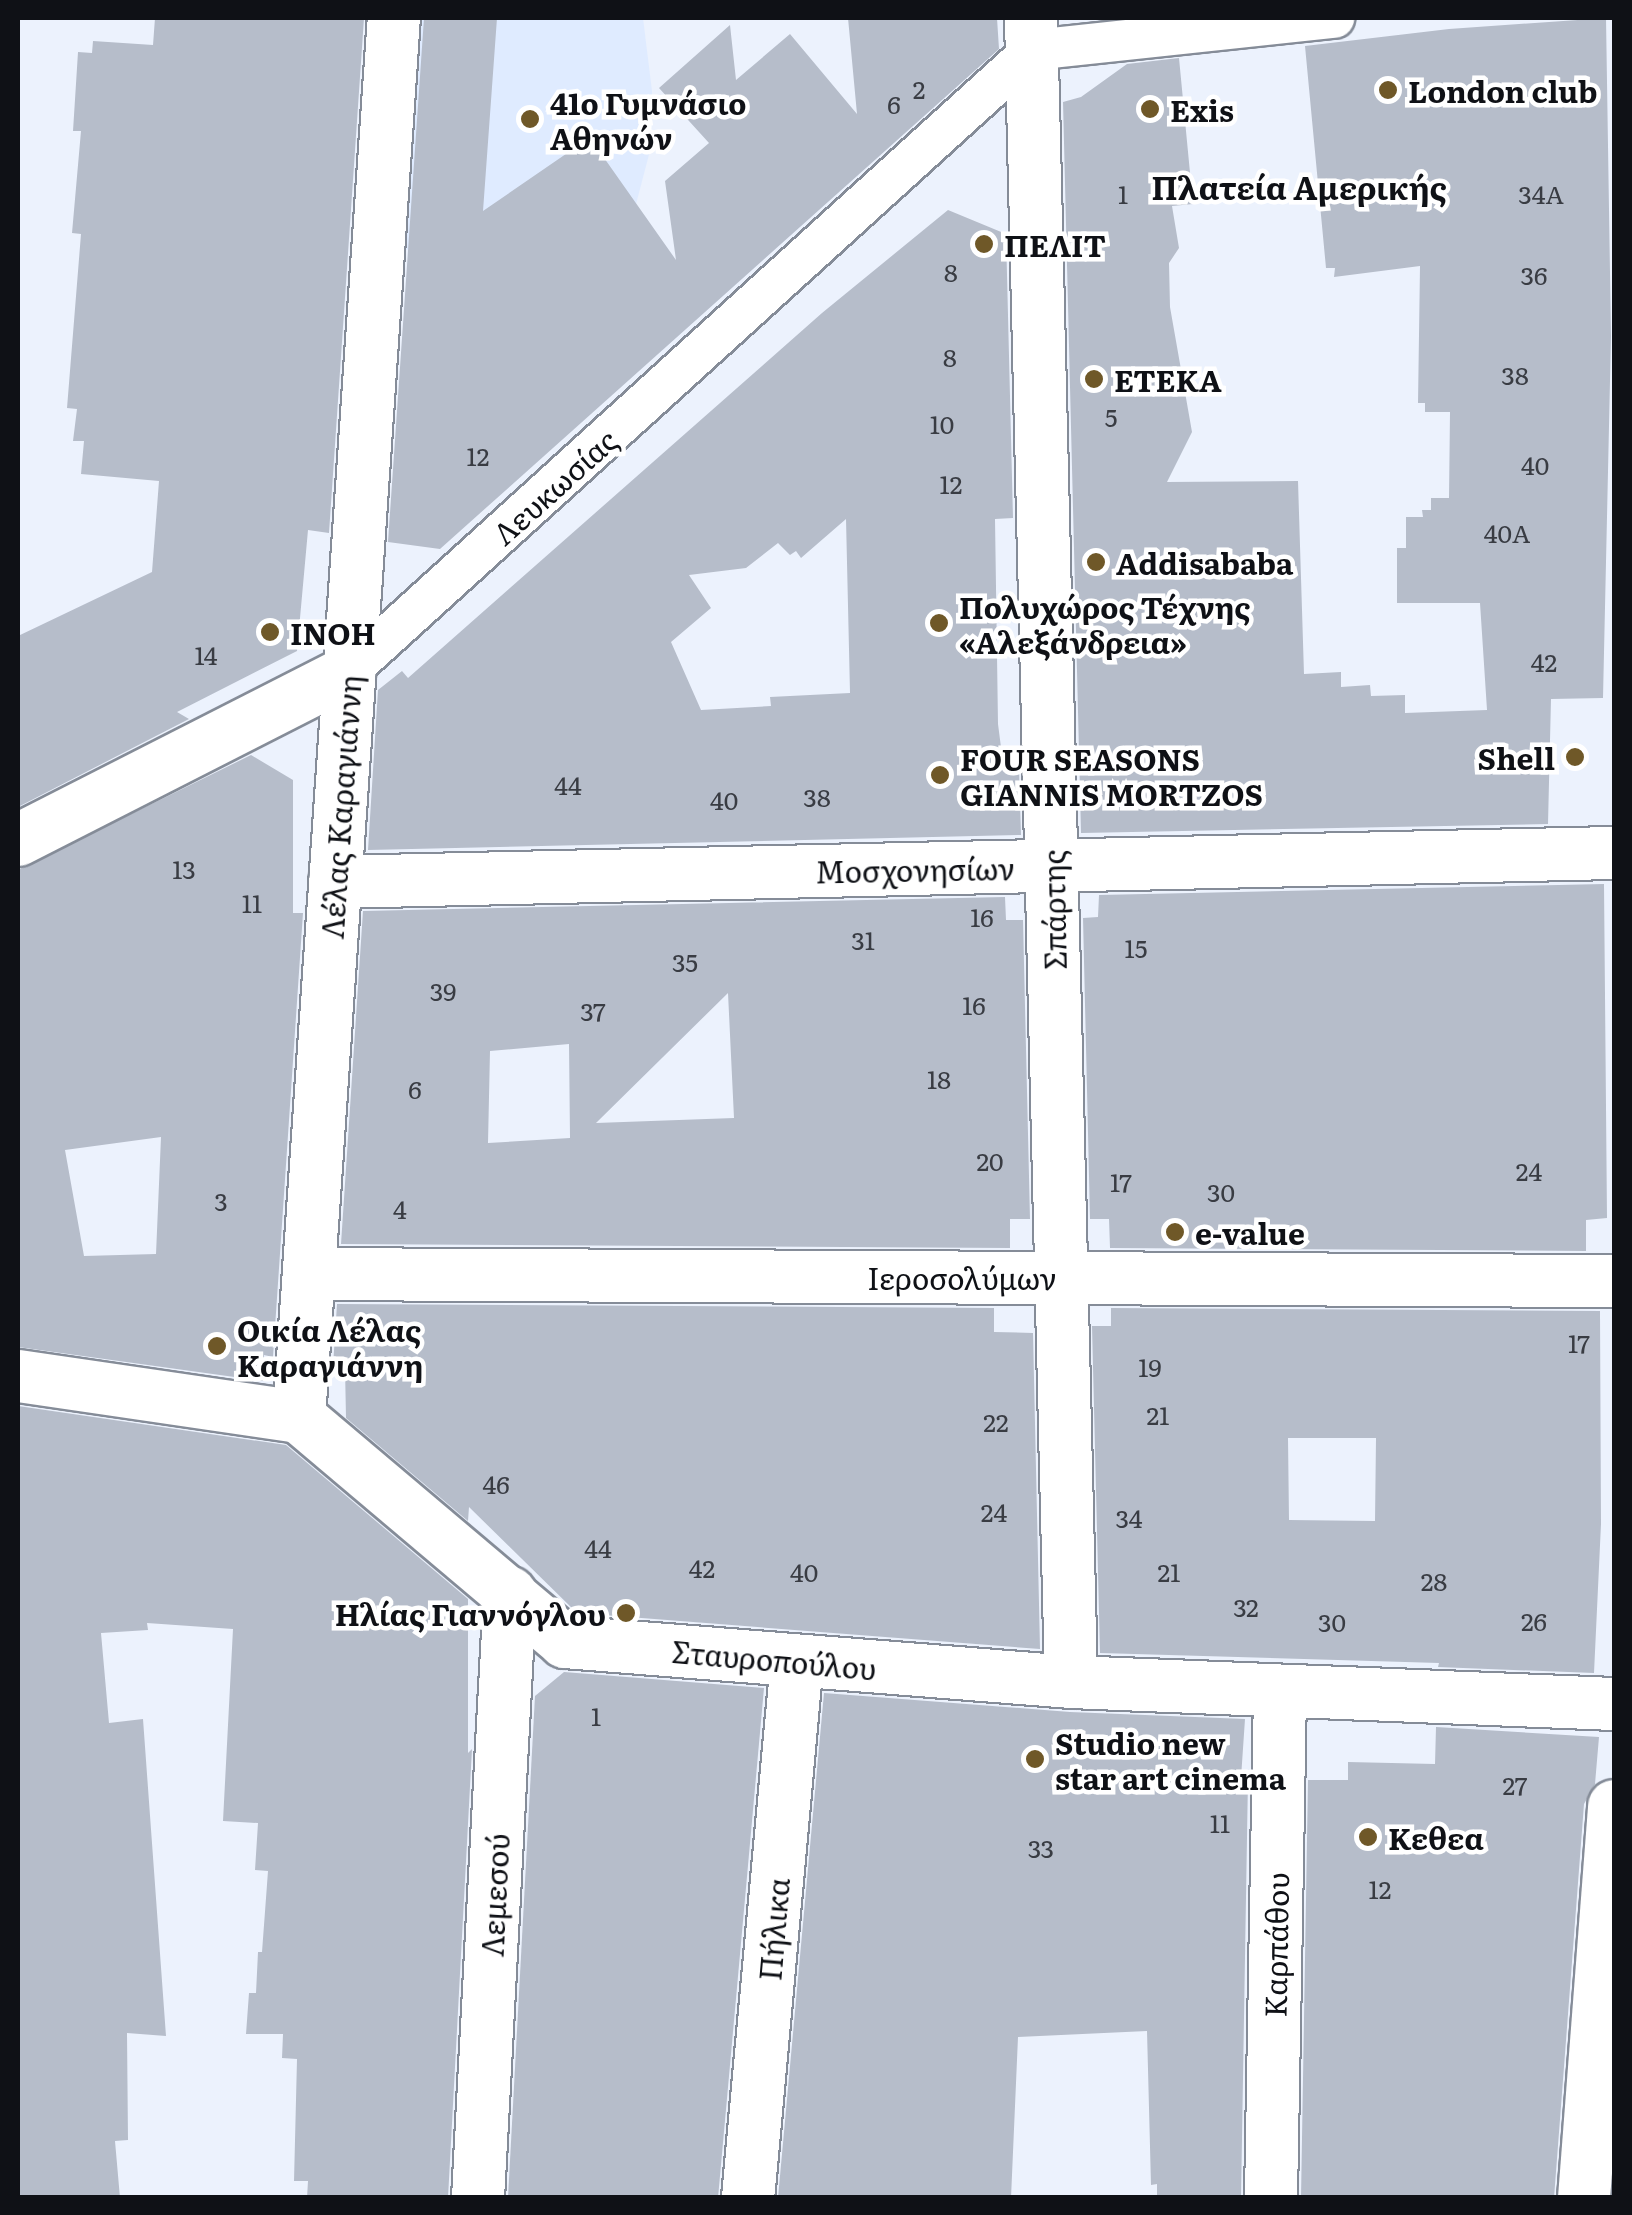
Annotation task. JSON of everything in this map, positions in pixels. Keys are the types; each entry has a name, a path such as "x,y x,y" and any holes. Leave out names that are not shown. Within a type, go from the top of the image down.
{"street":[{"name":"Λέλας Καραγιάννη","path":"300,1417 394,18"},
{"path":"1032,34 1334,18"},
{"name":"Λευκωσίας","path":"18,840 349,672 1032,34"},
{"name":"Σπάρτης","path":"1032,34 1071,1682"},
{"name":"Μοσχονησίων","path":"335,882 1614,853"},
{"name":"Ιεροσολύμων","path":"309,1274 1614,1281"},
{"path":"18,1376 300,1417"},
{"name":"Σταυροπούλου","path":"300,1417 565,1642 1071,1682 1614,1704"},
{"name":"Λεμεσού","path":"478,2198 510,1593"},
{"name":"Πήλικα","path":"748,2198 797,1661"},
{"name":"Καρπάθου","path":"1270,2198 1280,1693"},
{"path":"1584,2198 1614,1806"}],"shaded area":[{"name":"41ο Γυμνάσιο Αθηνών","path":"416,18 643,18 652,91 651,147 635,208 576,263 399,249"}],"building":[{"path":"155,18 364,18 329,533 308,530 297,651 177,712 189,719 18,807 18,636 152,572 159,481 81,474 84,441 73,441 77,409 67,408 81,234 72,233 81,131 73,131 78,52 92,53 93,41 153,45"},
{"path":"424,18 497,18 483,211 579,145 595,145 676,260 665,181 709,143 659,88 730,25 736,80 790,34 857,114 848,18 997,18 999,49 440,549 388,542"},
{"path":"1606,18 1611,336 1603,698 1551,699 1548,824 1081,833 1063,102 1081,97 1127,64 1179,58 1193,204 1172,206 1179,248 1169,263 1170,307 1192,432 1167,482 1298,481 1304,674 1341,672 1341,687 1370,685 1371,696 1405,695 1405,713 1487,710 1480,603 1397,603 1397,548 1406,548 1406,517 1423,517 1422,510 1431,510 1431,498 1449,498 1450,412 1425,412 1425,403 1418,403 1420,266 1334,277 1335,268 1326,268 1305,46 1449,29"},
{"path":"948,210 1006,234 1013,518 995,519 998,724 1002,755 1019,768 1021,835 368,850 378,690 402,671 408,678 822,313","holes":["846,519 850,693 770,697 771,706 701,710 671,642 711,608 689,575 746,568 778,543 790,555 796,551 801,558"]},
{"path":"251,755 293,780 293,913 303,913 273,1357 264,1355 263,1381 18,1347 18,870","holes":["161,1137 156,1254 84,1256 65,1150"]},
{"path":"1604,884 1607,1218 1586,1220 1586,1251 1110,1248 1109,1219 1090,1219 1083,918 1098,917 1099,895"},
{"path":"1005,897 1006,920 1023,920 1030,1219 1010,1219 1010,1248 341,1244 363,911","holes":["728,993 734,1118 596,1123","569,1044 570,1138 488,1143 490,1051"]},
{"path":"337,1304 994,1308 994,1332 1033,1333 1040,1649 577,1613 469,1507 468,1521 346,1418 345,1368 333,1366"},
{"path":"1111,1308 1600,1311 1601,1524 1594,1673 1438,1667 1439,1663 1100,1653 1092,1326 1111,1326","holes":["1288,1438 1376,1438 1375,1521 1289,1520"]},
{"path":"18,1406 286,1445 468,1599 468,1753 472,1749 448,2198 307,2198 308,2181 294,2181 297,2059 282,2058 283,2034 246,2034 249,1993 256,1993 258,1952 262,1952 268,1871 255,1870 258,1823 223,1821 233,1629 147,1623 148,1630 101,1633 109,1723 143,1719 166,2036 127,2033 128,2140 115,2141 120,2198 18,2198"},
{"path":"564,1672 764,1688 718,2198 508,2198 535,1696"},
{"path":"824,1693 1070,1712 1245,1719 1241,1778 1248,1778 1241,2198 1157,2198 1157,2184 1151,2185 1147,2031 1018,2037 1011,2198 778,2198"},
{"path":"1436,1727 1599,1737 1595,1784 1584,1804 1554,2198 1301,2198 1308,1780 1348,1780 1348,1762 1435,1764"}],"place":[{"name":"London club","path":"1388,90"},
{"name":"Exis","path":"1150,109"},
{"name":"41ο Γυμνάσιο Αθηνών","path":"530,119"},
{"name":"ΠΕΛΙΤ","path":"984,244"},
{"name":"ΕΤΕΚΑ","path":"1094,379"},
{"name":"Addisababa","path":"1096,562"},
{"name":"Πολυχώρος Τέχνης «Αλεξάνδρεια»","path":"939,623"},
{"name":"ΙNOH","path":"270,632"},
{"name":"Shell","path":"1575,757"},
{"name":"FOUR SEASONS GIANNIS MORTZOS","path":"940,775"},
{"name":"e-value","path":"1175,1232"},
{"name":"Οικία Λέλας Καραγιάννη","path":"217,1346"},
{"name":"Ηλίας Γιαννόγλου","path":"626,1613"},
{"name":"Studio new star art cinema","path":"1035,1759"},
{"name":"Κεθεα","path":"1368,1837"}],"district":[{"name":"Πλατεία Αμερικής","path":"1299,186"}]}
